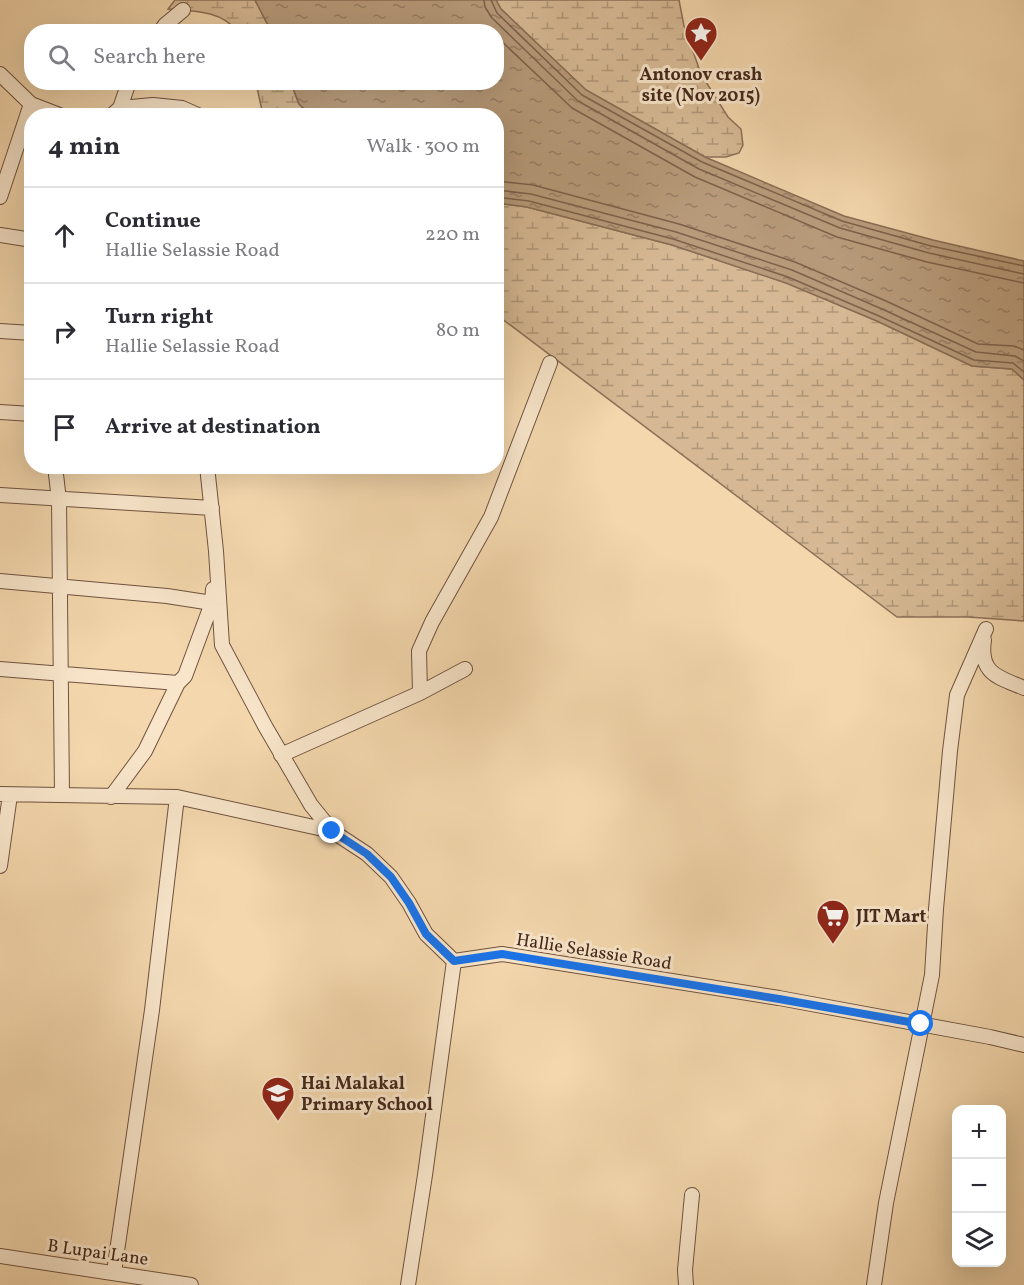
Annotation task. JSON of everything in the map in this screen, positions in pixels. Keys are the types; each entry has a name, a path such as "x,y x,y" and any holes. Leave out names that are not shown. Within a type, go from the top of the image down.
{"street":[{"path":"166,24 183,9"},
{"path":"0,74 31,104 41,108"},
{"path":"118,108 126,90"},
{"path":"30,108 31,104"},
{"path":"137,108 153,105 182,108"},
{"path":"0,197 24,125"},
{"path":"0,235 24,239"},
{"path":"0,331 24,332"},
{"path":"420,693 419,651 432,622 491,517 550,363"},
{"path":"0,412 24,414"},
{"path":"56,474 60,586 62,795"},
{"path":"208,474 222,645 281,755 311,805 332,831 367,854 391,877 426,934 454,961 408,1285"},
{"path":"0,495 212,508"},
{"path":"111,797 145,751 178,682 185,676 212,603 216,551"},
{"path":"0,580 167,596 212,603"},
{"path":"874,1285 886,1203 932,975 950,751 957,695 987,629 984,659 987,669 995,676 1024,688"},
{"path":"0,669 178,682"},
{"path":"281,755 420,693 465,669"},
{"path":"0,866 5,794 177,797 332,831"},
{"path":"114,1272 152,1010 177,797"},
{"name":"Hallie Selassie Road","path":"454,961 502,954 779,999 1024,1045"},
{"path":"686,1285 685,1270 692,1195"},
{"name":"B Lupai Lane","path":"0,1256 191,1285"}],"green space":[{"path":"175,0 255,0 267,24 230,24 206,13 168,9"},
{"path":"496,0 679,0 684,26 701,74 728,117 741,129 743,145 739,153 726,157 705,157 586,90 501,9"},
{"path":"258,90 294,90 299,104 303,108 261,108"},
{"path":"504,204 527,207 672,245 787,283 877,321 972,366 1012,369 1024,380 1024,621 968,617 897,617 504,320"}],"water":[{"path":"255,0 496,0 501,9 586,90 705,157 844,216 1024,261 1024,380 1012,369 972,366 877,321 786,283 672,245 527,207 504,204 504,108 303,108 299,104 294,90 504,90 504,24 267,24"}],"place":[{"name":"Antonov crash site (Nov 2015)","path":"701,62"},
{"name":"JIT Mart","path":"833,945"},
{"name":"Hai Malakal Primary School","path":"278,1122"}],"route":[{"path":"332,831 367,854 391,877 426,934 454,961 502,954 921,1024"}]}
